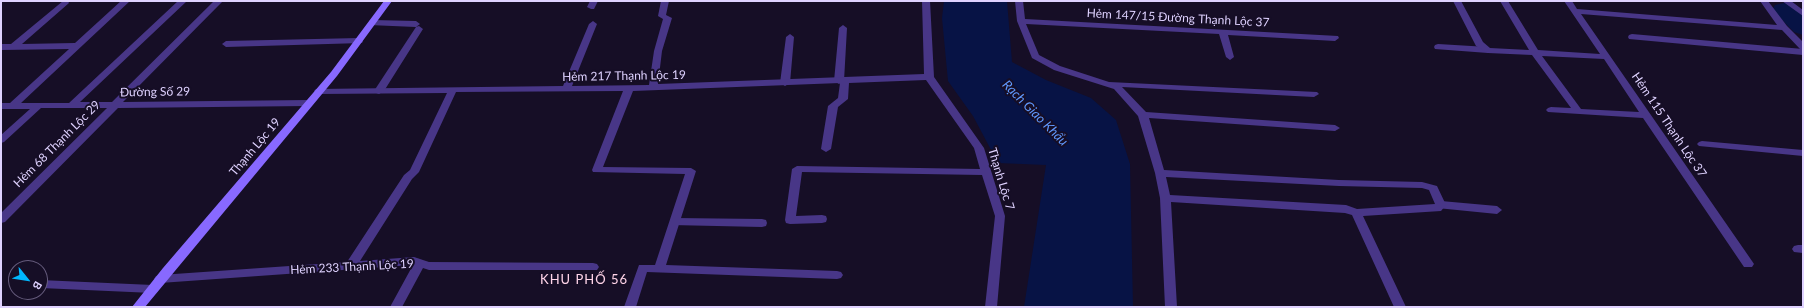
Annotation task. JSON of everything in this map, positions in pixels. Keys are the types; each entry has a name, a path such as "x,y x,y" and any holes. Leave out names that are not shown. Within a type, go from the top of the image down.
{"street":[{"path":"12,106 126,1"},
{"path":"71,106 183,1"},
{"name":"Hẻm 68 Thạnh Lộc 29","path":"1,219 219,1"},
{"name":"Thạnh Lộc 19","path":"138,307 319,92 388,1"},
{"path":"653,87 658,51 668,18 662,16 665,1"},
{"path":"926,1 929,77"},
{"path":"1019,1 1021,21 1035,56 1058,68 1117,87 1143,115 1160,173 1165,198 1171,307"},
{"path":"1456,1 1480,44 1488,50"},
{"path":"1504,1 1535,53 1578,111"},
{"name":"Hẻm 115 Thạnh Lộc 37","path":"1568,1 1748,264"},
{"path":"1764,1 1784,28 1803,47"},
{"path":"1786,1 1803,14"},
{"path":"13,47 65,3"},
{"path":"1575,11 1784,28"},
{"name":"Hẻm 147/15 Đường Thạnh Lộc 37","path":"1021,21 1334,38"},
{"path":"372,24 418,27 379,91"},
{"path":"566,89 593,24"},
{"path":"826,149 833,106 843,99 844,96 843,28"},
{"path":"1223,33 1230,57"},
{"path":"785,83 790,37"},
{"path":"1632,37 1803,52"},
{"path":"226,44 359,41"},
{"path":"1,47 76,46"},
{"path":"1438,47 1607,57"},
{"name":"Hẻm 217 Thạnh Lộc 19","path":"319,92 629,88 843,82 929,77"},
{"name":"Thạnh Lộc 7","path":"929,77 979,148 1000,216 990,307"},
{"path":"1106,83 1314,94"},
{"path":"629,88 597,170 691,172 660,269"},
{"path":"352,265 408,177 414,172 453,90"},
{"name":"Đường Số 29","path":"1,106 37,107 309,103"},
{"path":"1,140 37,107"},
{"path":"1552,110 1646,115"},
{"path":"1143,115 1335,128"},
{"path":"1702,144 1803,153"},
{"path":"822,219 790,220 797,169 987,172"},
{"path":"1160,173 1339,183 1422,185 1433,188 1440,205"},
{"path":"1165,198 1346,209 1356,213 1437,208 1440,205 1497,210"},
{"path":"1356,213 1400,307"},
{"path":"675,222 762,223"},
{"name":"Hẻm 233 Thạnh Lộc 19","path":"48,284 157,284 352,265 414,261 429,266 592,267"},
{"path":"396,307 420,263"},
{"path":"630,307 642,268 837,275"}],"water":[{"name":"Rạch Giao Khẩu","path":"944,1 1007,1 1012,62 1046,80 1091,98 1116,120 1130,164 1133,307 1024,307 1046,165 998,163 973,116 948,81 942,18"}],"waterway":[{"path":"1784,10 1803,27"}],"district":[{"name":"KHU PHỐ 56","path":"584,280"}]}
